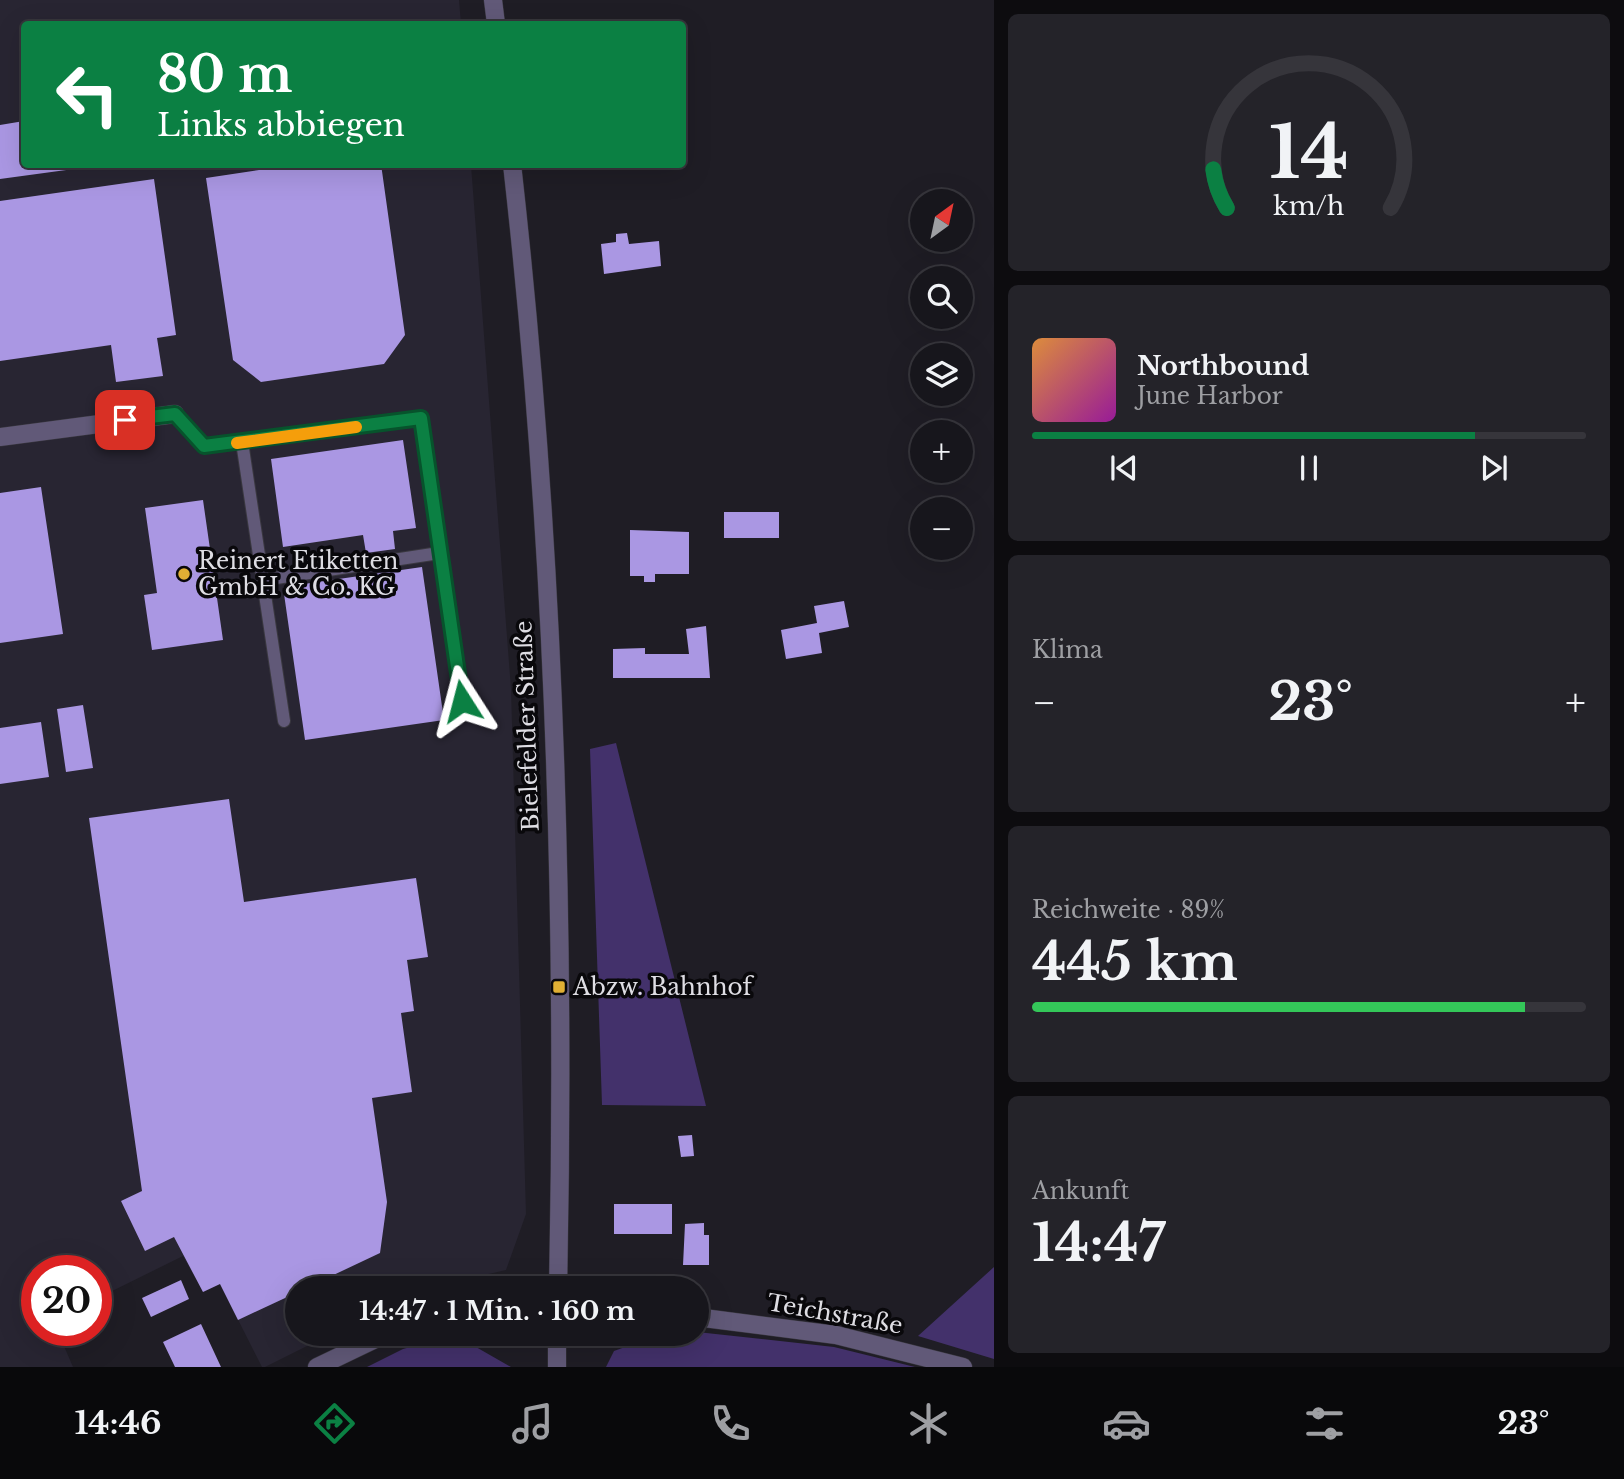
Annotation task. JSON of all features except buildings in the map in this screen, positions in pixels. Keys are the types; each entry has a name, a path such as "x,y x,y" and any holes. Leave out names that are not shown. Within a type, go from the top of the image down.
{"street":[{"path":"493,0 496,21"},
{"name":"Bielefelder Straße","path":"512,168 546,579 553,718 559,987 558,1276"},
{"path":"0,437 175,414"},
{"name":"Teichstraße","path":"709,1319 836,1335 963,1367"},
{"path":"317,1367 361,1346"},
{"path":"557,1346 557,1367"}],"lane":[{"path":"175,414 204,446 421,418 462,701"},
{"path":"242,442 284,721"},
{"path":"263,580 439,553"}],"shaded area":[{"path":"0,0 459,0 461,21 21,21 21,168 471,168 511,689 526,1214 506,1270 480,1276 285,1276 285,1346 307,1346 262,1367 220,1284 203,1292 183,1256 112,1291 112,1255 21,1255 21,1346 64,1346 73,1367 0,1367"},
{"path":"616,743 706,1106 602,1105 590,749"},
{"path":"994,1267 994,1359 918,1336"},
{"path":"709,1333 834,1347 915,1367 606,1367 614,1351 628,1346 709,1346"},
{"path":"414,1346 474,1346 511,1367 367,1367"}],"slow traffic":[{"path":"237,443 356,427"}],"place":[{"name":"Reinert Etiketten GmbH & Co. KG","path":"184,574"},
{"name":"Abzw. Bahnhof","path":"559,987"}],"route":[{"path":"125,420 175,414 204,446 421,418 462,701"}]}
